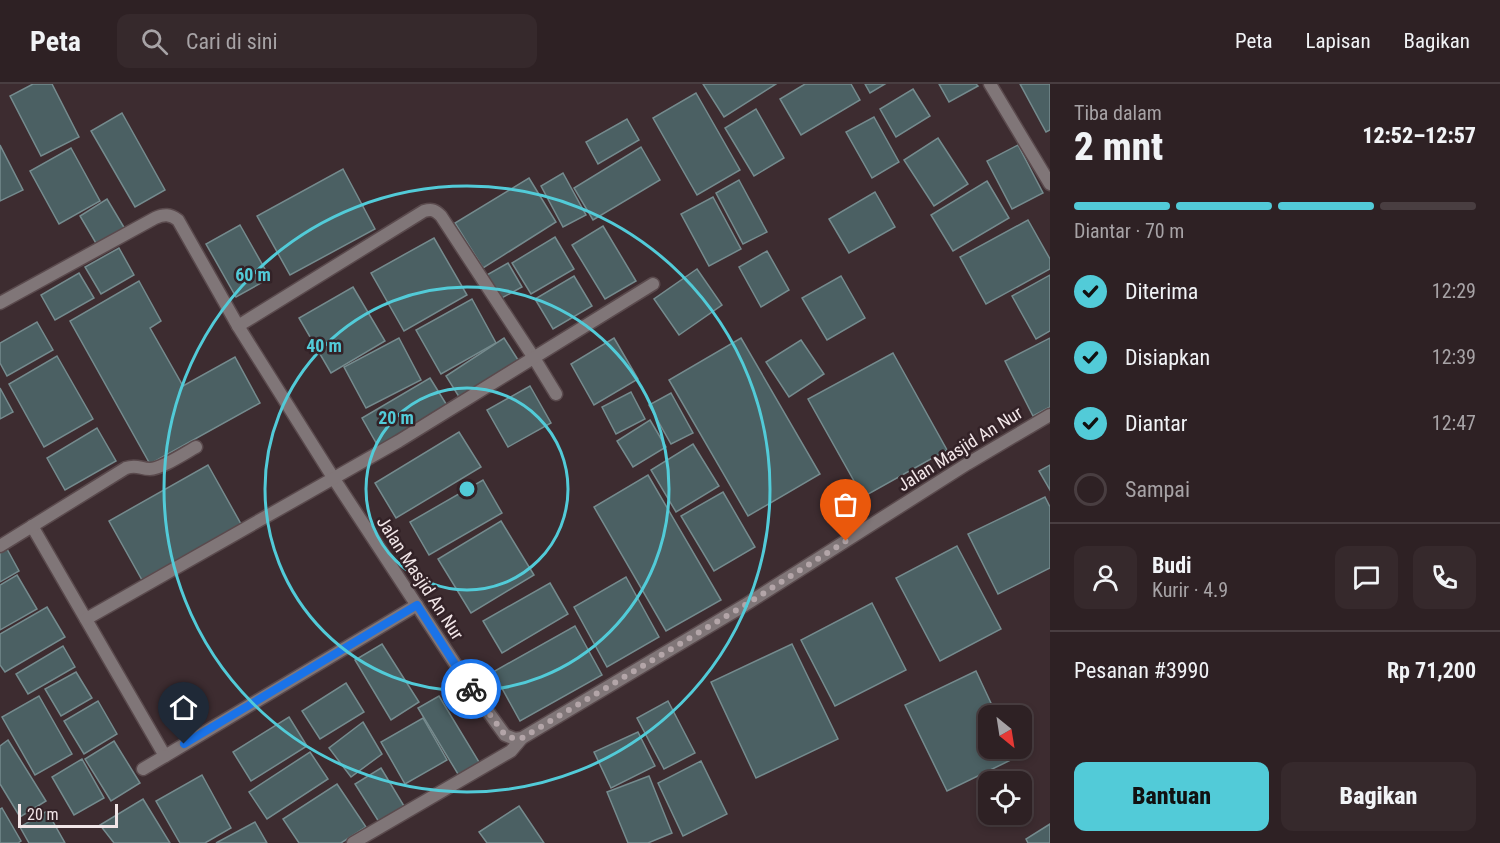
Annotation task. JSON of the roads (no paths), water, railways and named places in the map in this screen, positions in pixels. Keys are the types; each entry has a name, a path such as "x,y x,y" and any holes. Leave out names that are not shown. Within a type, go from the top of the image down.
{"street":[{"path":"990,84 1050,184"},
{"path":"237,326 430,209 441,216 556,394"},
{"name":"Jalan Masjid An Nur","path":"0,303 155,218 166,214 178,220 237,326 334,479 472,691 505,735 515,739 522,738 745,605 967,464 1050,415"},
{"path":"86,619 399,441 652,284"},
{"path":"0,546 126,468 135,466 148,469 158,468 196,447"},
{"path":"32,526 165,756"},
{"path":"143,769 417,605"},
{"path":"353,843 511,751 522,738"}]}
